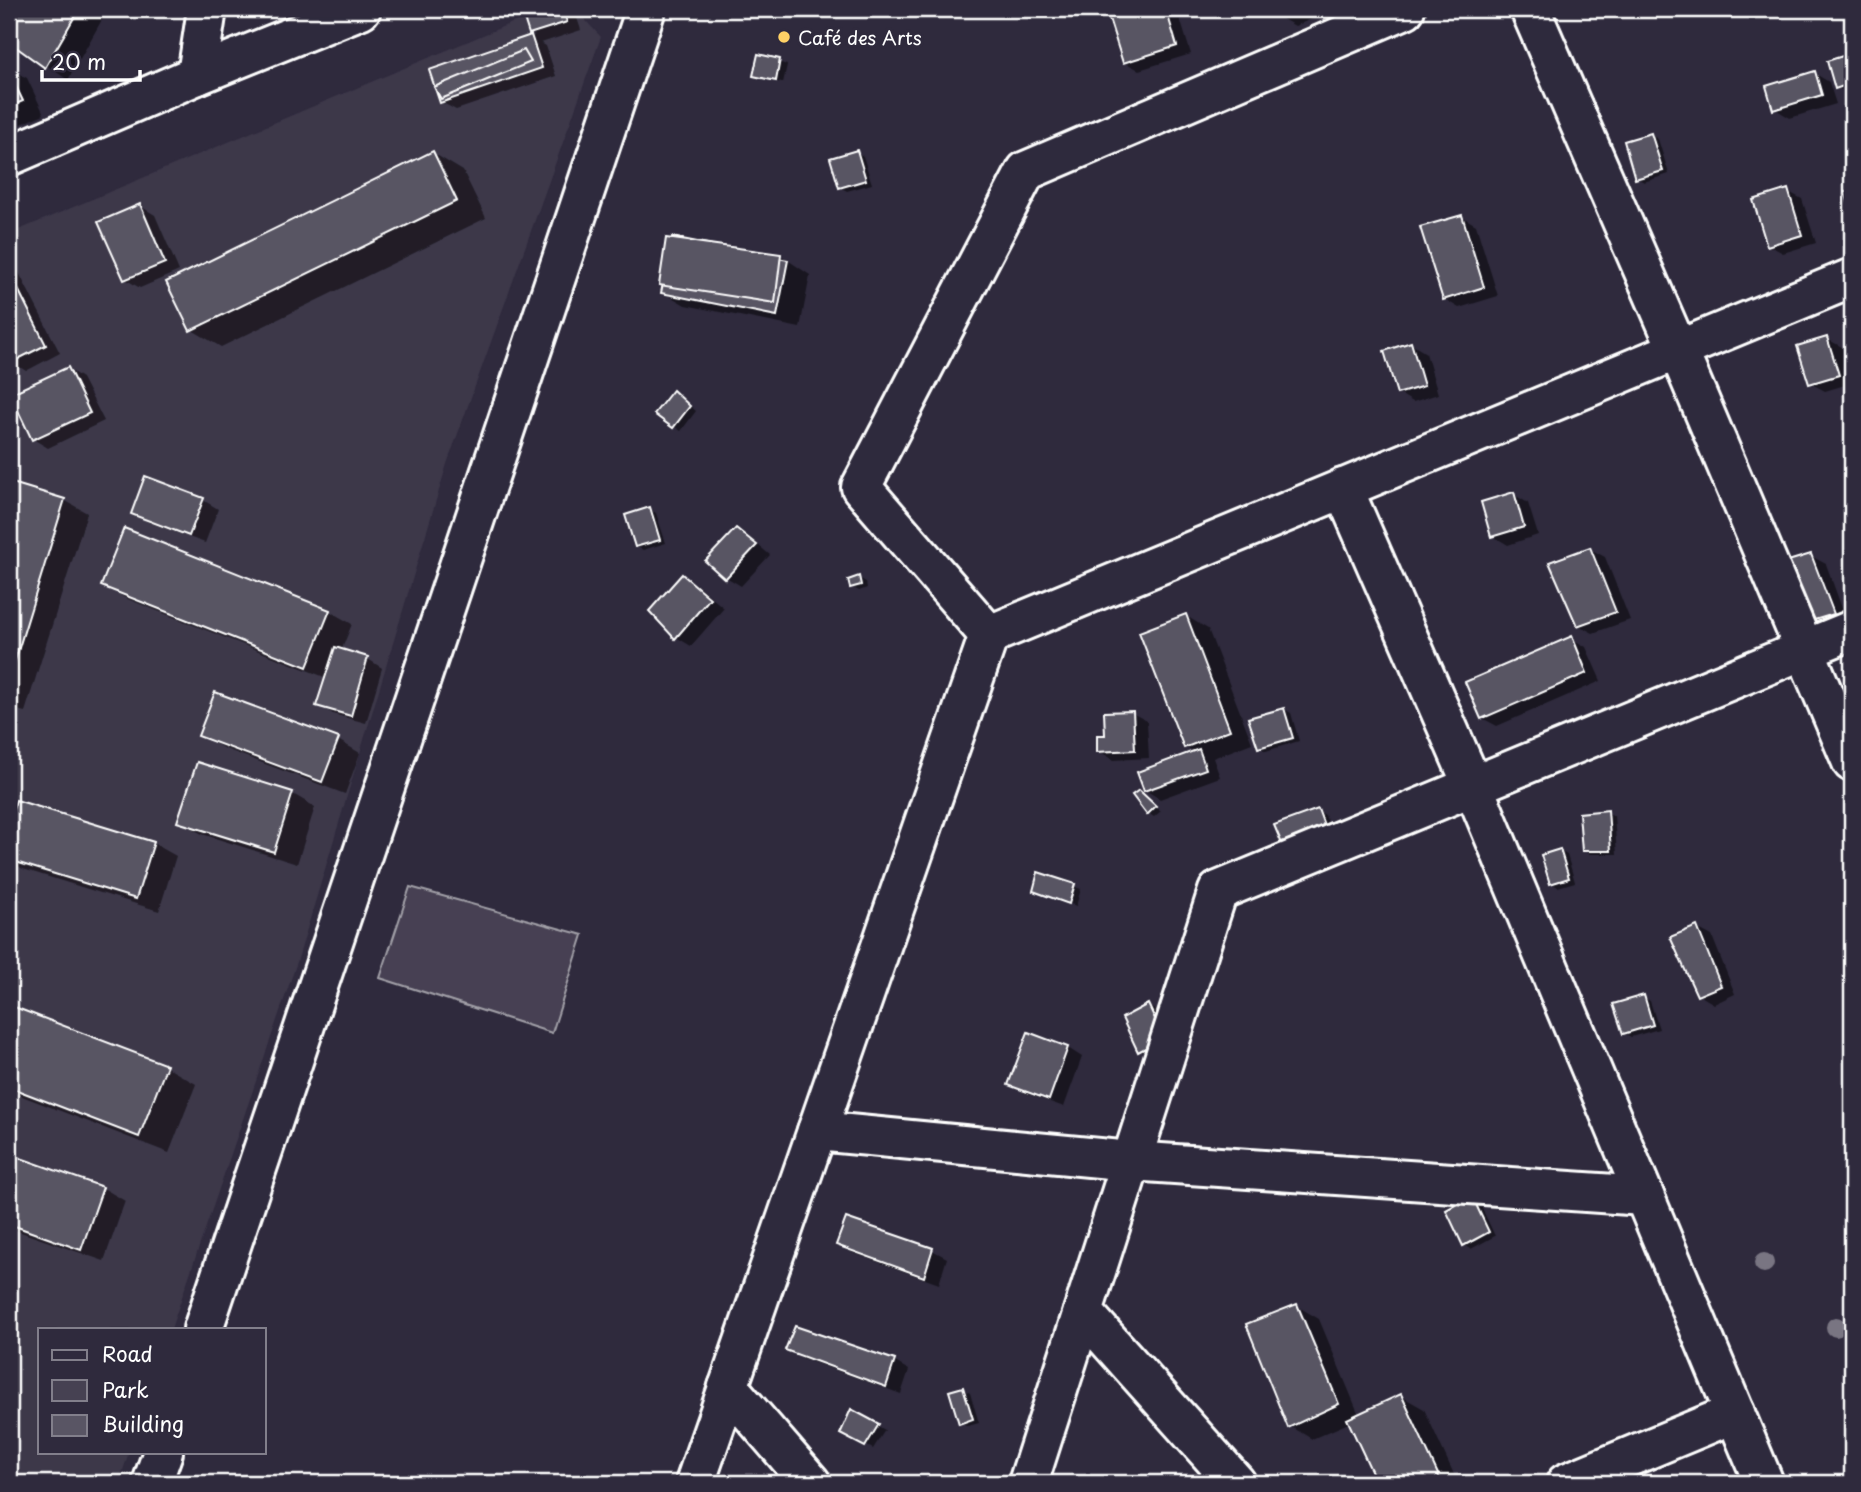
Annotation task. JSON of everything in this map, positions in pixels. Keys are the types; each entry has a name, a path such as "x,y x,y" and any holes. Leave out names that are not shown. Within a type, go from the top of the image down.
{"main road":[{"path":"197,75 207,9"},
{"path":"9,156 197,75 361,9"},
{"path":"204,1328 646,9"},
{"path":"989,635 861,487 1026,171 1405,9"},
{"path":"1530,9 1852,762"},
{"path":"695,1483 989,635 1852,278"},
{"path":"1343,488 1473,786 1764,1483"},
{"path":"1028,1483 1218,891 1852,630"},
{"path":"817,1132 1131,1161 1644,1196"},
{"path":"1083,1312 1236,1483"},
{"path":"728,1387 811,1483"},
{"path":"1566,1483 1735,1413"},
{"path":"152,1483 162,1454"}],"shaded area":[{"path":"545,9 575,9 601,37 447,464 298,959 171,1328 38,1328 38,1454 128,1454 119,1483 9,1483 9,234"}],"green space":[{"path":"410,887 583,935 552,1033 380,978"}],"building":[{"path":"9,9 79,9 45,68 9,42"},
{"path":"521,9 563,9 567,22 529,34"},
{"path":"1106,9 1166,9 1177,46 1123,63"},
{"path":"531,35 542,68 440,103 429,70"},
{"path":"524,50 531,62 441,99 434,87"},
{"path":"1852,53 1852,83 1835,89 1827,61"},
{"path":"758,54 780,59 776,81 753,76"},
{"path":"1815,71 1822,95 1773,110 1766,86"},
{"path":"9,72 23,101 9,107"},
{"path":"1651,133 1663,171 1635,179 1624,141"},
{"path":"857,150 866,180 839,188 830,158"},
{"path":"433,151 457,201 190,331 166,282"},
{"path":"1788,189 1802,235 1767,246 1753,200"},
{"path":"1852,190 1852,214 1845,192"},
{"path":"140,204 165,263 124,280 98,222"},
{"path":"1462,215 1484,287 1443,300 1420,227"},
{"path":"672,237 788,260 777,316 661,293"},
{"path":"666,238 781,254 775,303 659,285"},
{"path":"9,271 46,345 10,363 9,360"},
{"path":"1827,337 1839,375 1809,384 1797,346"},
{"path":"1411,342 1424,386 1397,394 1384,351"},
{"path":"68,367 90,413 32,440 10,394"},
{"path":"673,390 690,406 673,428 654,414"},
{"path":"145,476 204,498 189,536 131,514"},
{"path":"9,482 65,499 9,680"},
{"path":"1514,492 1524,527 1491,537 1481,502"},
{"path":"650,507 660,540 635,547 625,515"},
{"path":"124,528 330,610 307,667 101,586"},
{"path":"736,528 757,545 725,579 705,561"},
{"path":"1590,547 1616,612 1577,626 1549,562"},
{"path":"1811,554 1834,614 1808,622 1785,562"},
{"path":"682,574 710,598 675,639 649,611"},
{"path":"859,576 861,585 850,588 848,580"},
{"path":"1186,614 1230,730 1184,748 1139,632"},
{"path":"1572,636 1587,673 1481,719 1465,682"},
{"path":"335,647 368,657 351,716 316,706"},
{"path":"215,692 339,738 322,782 198,736"},
{"path":"1284,708 1293,738 1258,748 1248,718"},
{"path":"1133,711 1135,750 1097,752 1097,735 1105,735 1104,712"},
{"path":"1199,749 1206,769 1144,791 1137,772"},
{"path":"197,762 293,792 274,852 177,822"},
{"path":"1139,790 1156,806 1147,815 1132,795"},
{"path":"16,800 154,842 136,899 9,860 9,822"},
{"path":"1318,809 1325,828 1282,844 1274,825"},
{"path":"1608,810 1611,851 1582,851 1579,813"},
{"path":"1560,849 1569,878 1550,884 1541,855"},
{"path":"1038,872 1075,884 1069,904 1033,891"},
{"path":"1697,926 1721,986 1697,996 1670,937"},
{"path":"1644,995 1653,1025 1623,1034 1613,1004"},
{"path":"1148,1004 1164,1038 1138,1052 1122,1018"},
{"path":"9,1005 167,1065 139,1137 9,1087"},
{"path":"1028,1032 1068,1047 1049,1100 1008,1085"},
{"path":"9,1154 103,1187 81,1250 9,1224"},
{"path":"1472,1196 1489,1232 1463,1246 1446,1210"},
{"path":"846,1218 933,1248 924,1277 836,1245"},
{"path":"1297,1304 1339,1404 1288,1428 1246,1324"},
{"path":"795,1326 895,1360 886,1387 785,1350"},
{"path":"963,1387 973,1419 959,1424 949,1391"},
{"path":"1401,1394 1442,1483 1377,1483 1347,1419"},
{"path":"851,1409 879,1424 865,1447 840,1434"}],"place":[{"name":"Café des Arts","path":"784,37"}]}
